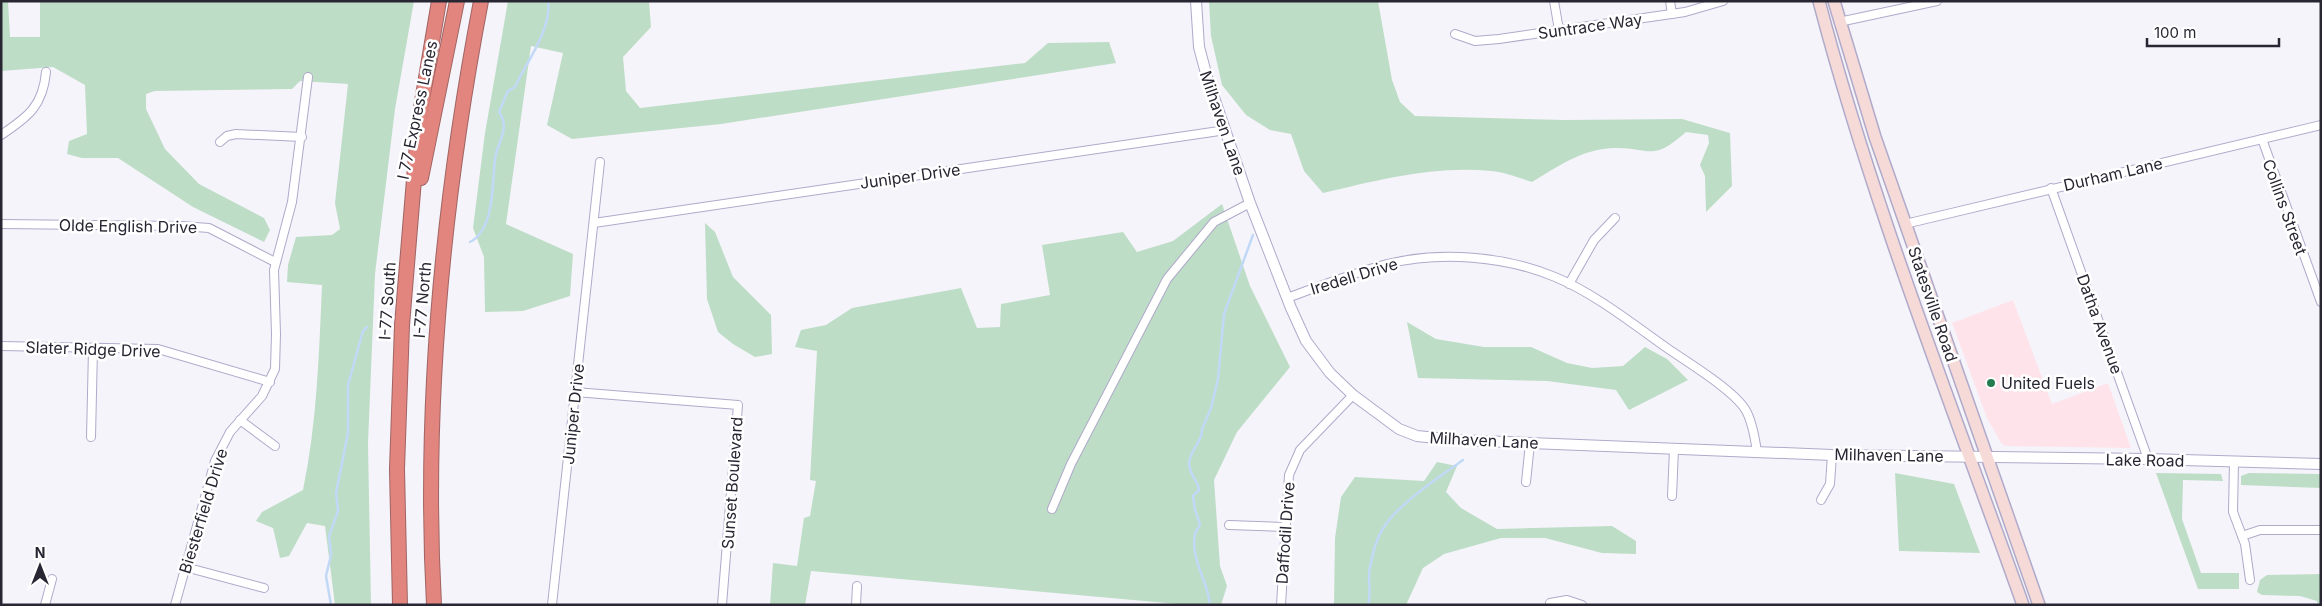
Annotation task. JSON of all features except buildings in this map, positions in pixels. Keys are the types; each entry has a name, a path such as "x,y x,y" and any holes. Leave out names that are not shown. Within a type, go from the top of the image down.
{"highway":[{"name":"I-77 South","path":"400,605 396,507 402,325 419,119 439,1"},
{"name":"I 77 Express Lanes","path":"411,225 457,1"},
{"name":"I-77 North","path":"434,605 431,470 437,327 453,166 481,1"}],"main road":[{"name":"Statesville Road","path":"1819,1 1856,127 1969,458 2022,604"},
{"name":"Statesville Road","path":"1834,1 1875,137 2039,605"}],"street":[{"name":"Milhaven Lane","path":"1196,1 1202,60 1250,204 1299,328 1317,358 1353,395 1399,429 1417,436 1456,440 1832,455 1951,456 1969,458"},
{"path":"1554,1 1559,30"},
{"path":"1670,1 1672,14"},
{"name":"Suntrace Way","path":"1455,34 1475,41 1698,10 1723,1"},
{"path":"1839,22 1937,1"},
{"path":"1,135 38,105 45,83 46,72"},
{"name":"Biesterfield Drive","path":"175,605 215,461 224,442 240,420 262,396 270,382 276,359 276,262 292,202 302,137 308,77"},
{"name":"Durham Lane","path":"1905,224 2321,125"},
{"name":"Juniper Drive","path":"594,223 1226,130"},
{"path":"220,142 236,134 302,137"},
{"name":"Collins Street","path":"2262,139 2321,302"},
{"name":"Juniper Drive","path":"552,605 600,162"},
{"name":"Datha Avenue","path":"2052,188 2148,459"},
{"path":"1052,509 1071,464 1167,279 1214,222 1250,204"},
{"path":"1569,284 1594,240 1615,218"},
{"name":"Olde English Drive","path":"1,224 209,228 276,262"},
{"name":"Iredell Drive","path":"1287,298 1389,264 1440,258 1498,262 1544,273 1569,284 1656,341 1740,402 1749,417 1757,452"},
{"name":"Slater Ridge Drive","path":"1,346 158,349 270,382"},
{"path":"91,437 93,349"},
{"name":"Sunset Boulevard","path":"575,392 738,405 722,605"},
{"name":"Daffodil Drive","path":"1281,605 1286,488 1296,456 1353,395"},
{"path":"240,420 275,446"},
{"path":"1526,482 1530,443"},
{"path":"1672,496 1674,449"},
{"path":"1821,500 1830,484 1832,455"},
{"name":"Lake Road","path":"1969,458 2148,459 2321,464"},
{"path":"2234,462 2233,512 2245,544 2250,580"},
{"path":"1229,525 1285,527"},
{"path":"2242,536 2260,530 2321,530"},
{"path":"185,567 264,588"},
{"path":"45,605 52,579"},
{"path":"856,605 857,586"},
{"path":"1550,603 1567,600 1582,605"}],"shaded area":[{"path":"2013,300 2052,404 2108,383 2131,448 2005,446 2001,443 1987,418 1952,323"}],"green space":[{"path":"1,1 8,1 10,37 40,37 40,1 414,1 395,109 375,274 368,443 371,605 335,605 325,526 307,523 289,556 280,558 273,528 256,521 262,512 303,490 314,414 322,285 287,282 288,265 296,237 332,235 340,229 335,203 348,84 300,81 292,89 155,91 146,94 146,109 165,149 199,184 264,218 270,230 264,242 193,207 118,158 82,158 67,154 69,141 87,134 85,85 53,67 1,71"},
{"path":"508,1 649,1 651,27 623,57 626,91 640,108 1025,63 1048,43 1109,42 1116,63 721,124 572,139 547,125 563,53 531,46 506,224 573,254 570,296 523,311 485,312 484,257 473,228 485,133"},
{"path":"1209,1 1378,1 1392,80 1400,102 1415,116 1565,120 1682,119 1730,133 1732,186 1706,212 1705,176 1700,165 1709,143 1708,135 1686,132 1674,142 1658,150 1613,148 1580,155 1532,182 1496,172 1449,170 1407,175 1323,193 1304,171 1291,134 1270,130 1246,115 1222,85 1211,36"},
{"path":"1222,204 1250,286 1290,367 1237,432 1214,480 1220,566 1227,586 1221,605 1189,605 811,571 805,605 770,605 773,563 797,566 804,518 810,516 816,481 810,480 817,351 795,347 801,330 826,325 852,308 961,288 977,328 1000,327 1001,304 1050,295 1042,245 1123,232 1137,252 1173,241"},
{"path":"705,223 715,232 733,277 771,315 772,354 755,357 733,344 718,332 707,299"},
{"path":"1407,322 1436,339 1484,347 1531,347 1567,363 1592,368 1623,366 1645,347 1667,359 1688,380 1629,410 1616,390 1547,381 1418,378"},
{"path":"1437,462 1457,466 1446,492 1461,508 1497,529 1612,526 1636,541 1636,554 1602,553 1545,538 1501,538 1444,554 1423,568 1406,605 1334,605 1335,538 1341,497 1355,477 1424,481"},
{"path":"1895,473 1954,484 1980,553 1899,551"},
{"path":"2156,473 2221,474 2223,481 2183,480 2182,519 2201,573 2239,573 2239,589 2198,589"},
{"path":"2249,473 2321,474 2321,488 2241,485 2241,476"},
{"path":"2321,574 2321,605 2318,605 2317,601 2300,596 2262,595 2257,592 2260,580 2267,575"}],"waterway":[{"path":"470,242 478,236 484,227 491,205 496,153 504,130 504,124 499,112 508,91 515,87 540,39 547,19 548,1"},
{"path":"1210,605 1209,596 1195,553 1195,533 1200,524 1193,496 1199,490 1190,471 1189,463 1201,438 1202,429 1211,408 1218,379 1224,314 1253,235"},
{"path":"331,605 326,576 331,555 329,536 338,511 336,493 348,433 348,385 363,331 367,327"},
{"path":"1368,605 1370,567 1377,541 1384,527 1390,518 1409,500 1463,460"}],"place":[{"name":"United Fuels","path":"1991,383"}]}
